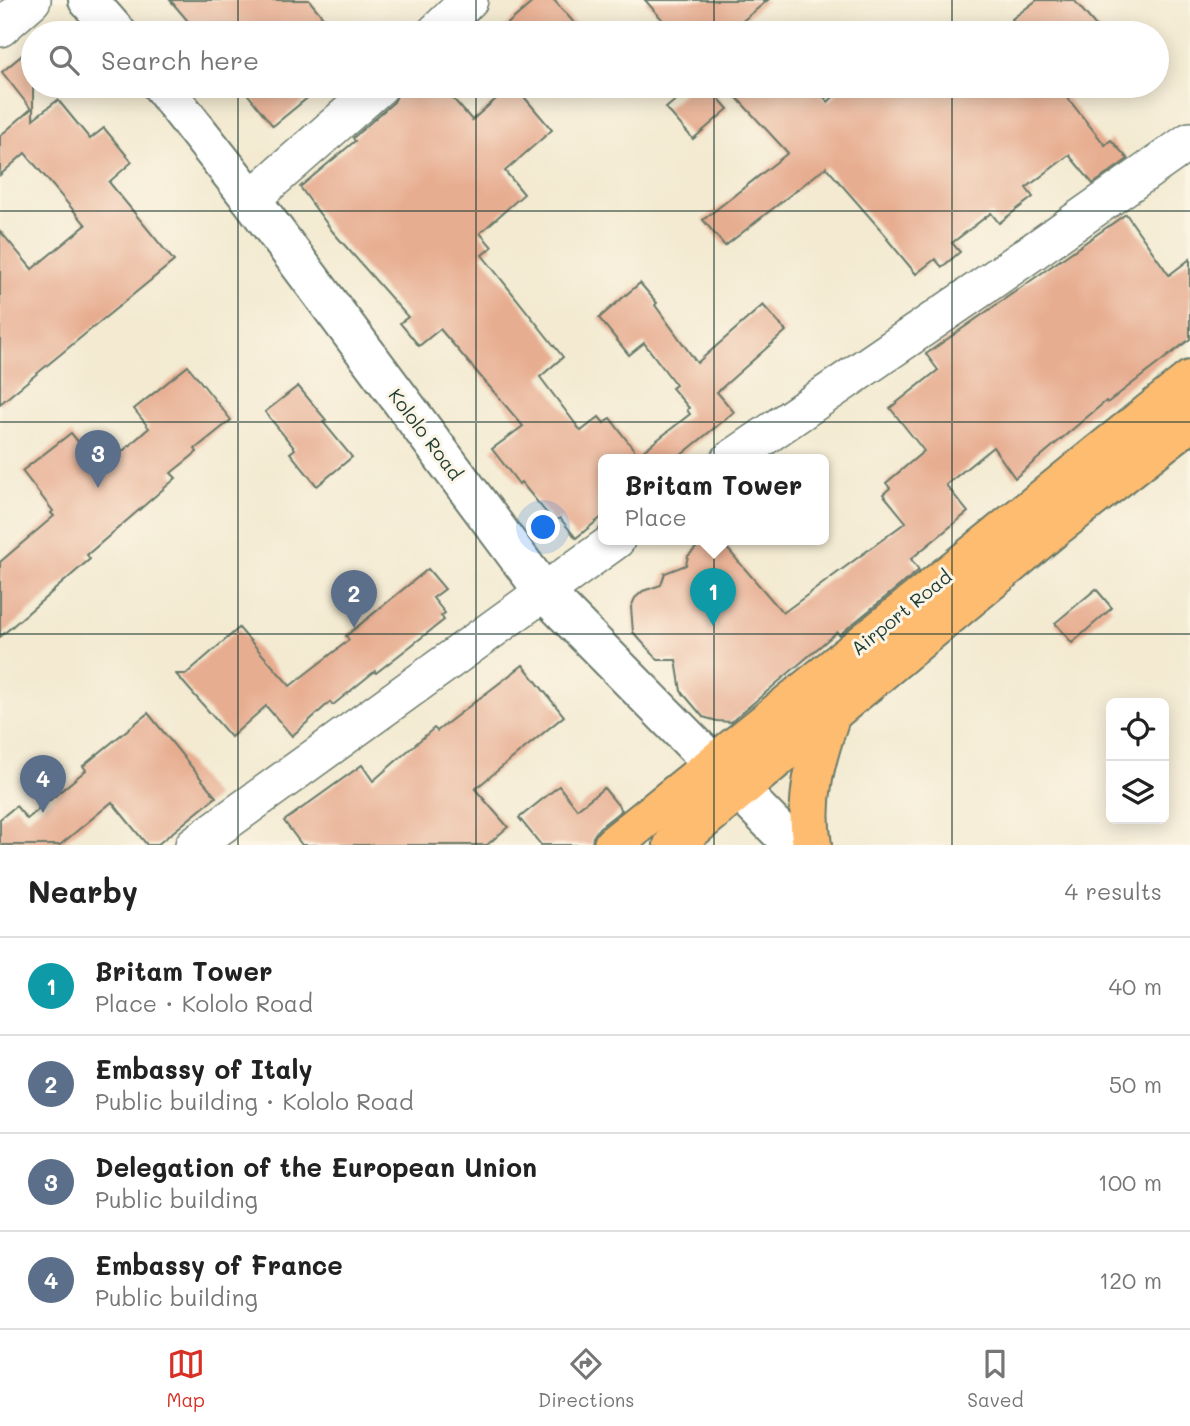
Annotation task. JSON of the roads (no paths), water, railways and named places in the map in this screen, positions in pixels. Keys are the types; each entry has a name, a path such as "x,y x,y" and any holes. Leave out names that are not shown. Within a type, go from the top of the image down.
{"main road":[{"name":"Airport Road","path":"673,845 726,777 1190,380"},
{"name":"Airport Road","path":"613,845 831,713 1053,529 1190,422"},
{"path":"812,845 808,809 810,787 816,756 831,713"}],"street":[{"path":"0,28 32,0"},
{"path":"88,0 106,21"},
{"path":"447,21 469,0"},
{"name":"Kololo Road","path":"171,98 251,199 544,592 793,845"},
{"path":"251,199 366,98"},
{"path":"739,454 1190,141"},
{"path":"194,845 610,545"}],"place":[{"name":"Delegation of the European Union","path":"98,488"},
{"name":"Britam Tower","path":"713,626"},
{"name":"Embassy of Italy","path":"354,628"},
{"name":"Embassy of France","path":"43,813"}]}
